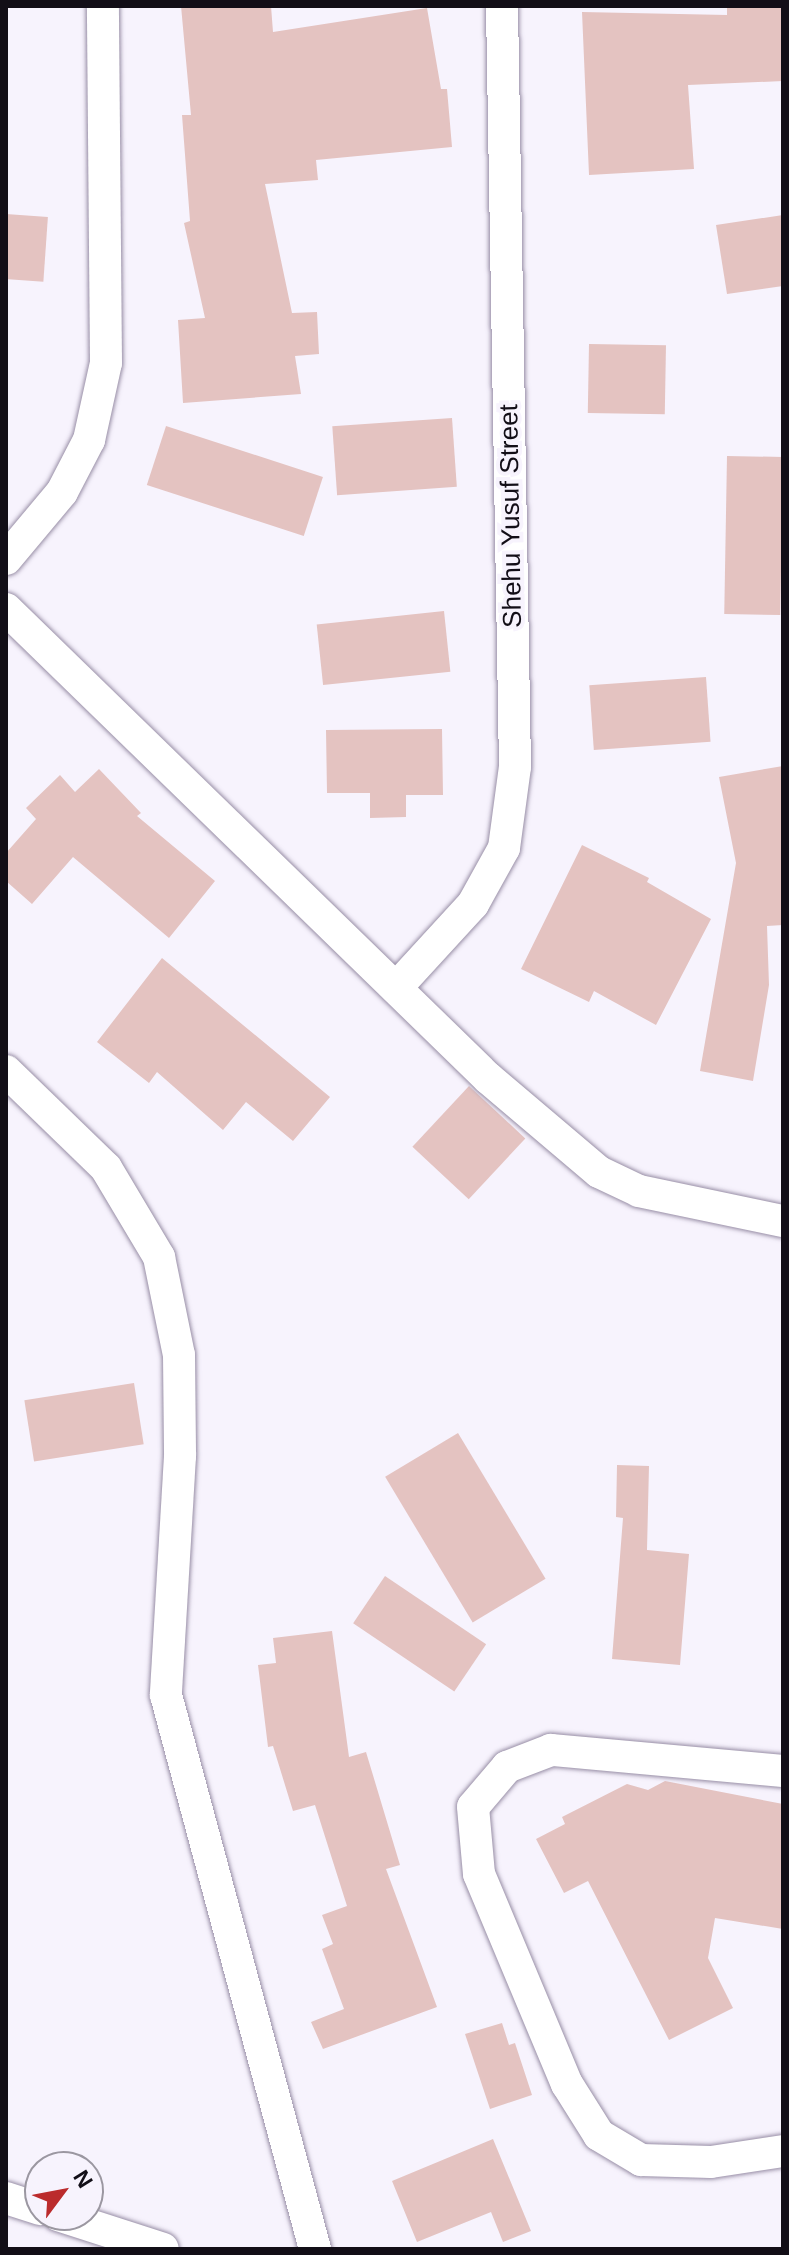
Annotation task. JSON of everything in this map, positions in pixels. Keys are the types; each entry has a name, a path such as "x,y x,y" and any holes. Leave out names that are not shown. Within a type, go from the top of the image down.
{"street":[{"path":"6,559 62,492 89,440 106,363 103,6"},
{"name":"Shehu Yusuf Street","path":"396,988 473,904 504,848 515,767 502,6"},
{"path":"6,609 488,1078 599,1172 639,1191 783,1221"},
{"path":"6,1071 106,1168 159,1257 179,1355 180,1456 166,1695 315,2249"},
{"path":"783,1771 551,1750 507,1767 473,1807 479,1874 567,2084 599,2135 641,2160 711,2162 783,2151"},
{"path":"104,2230 163,2249"}],"building":[{"path":"181,6 271,6 273,32 427,8 441,89 447,89 452,147 316,160 318,180 265,184 292,313 317,312 319,354 295,356 301,394 183,403 178,320 205,318 184,223 190,221 182,115 191,115"},
{"path":"727,6 783,6 783,81 688,85 694,169 589,175 582,12 727,15"},
{"path":"6,214 48,217 43,282 6,279"},
{"path":"783,215 783,286 727,294 716,225"},
{"path":"589,344 666,345 665,414 588,413"},
{"path":"452,418 457,487 337,495 332,426"},
{"path":"166,426 323,477 304,536 147,485"},
{"path":"727,456 783,457 780,615 724,614"},
{"path":"444,611 450,672 323,685 317,624"},
{"path":"706,677 711,742 594,750 589,685"},
{"path":"442,729 443,795 406,795 406,817 370,818 370,793 327,793 326,730"},
{"path":"783,766 783,925 767,926 769,985 753,1081 700,1071 736,863 719,777"},
{"path":"99,769 141,813 137,816 215,881 169,938 73,857 32,904 6,881 6,853 36,819 26,808 60,775 75,792"},
{"path":"582,845 649,878 647,882 711,919 656,1025 594,991 589,1002 521,969"},
{"path":"162,958 330,1097 293,1141 246,1102 223,1130 157,1072 149,1083 97,1042"},
{"path":"469,1086 525,1139 469,1199 412,1147"},
{"path":"134,1383 144,1444 34,1462 24,1400"},
{"path":"458,1433 546,1579 473,1622 385,1477"},
{"path":"617,1465 649,1466 647,1550 689,1554 680,1665 612,1659 623,1518 616,1517"},
{"path":"385,1576 486,1644 454,1691 353,1623"},
{"path":"332,1631 349,1757 366,1752 400,1865 386,1869 437,2007 323,2049 311,2022 344,2009 322,1949 333,1944 322,1915 347,1906 315,1805 293,1811 273,1746 268,1747 258,1665 276,1663 273,1638"},
{"path":"665,1781 783,1804 783,1929 715,1918 708,1958 733,2008 669,2040 588,1881 564,1893 536,1839 565,1824 562,1817 627,1784 648,1790"},
{"path":"502,2023 509,2045 515,2043 532,2095 490,2109 465,2034"},
{"path":"493,2139 531,2231 503,2242 491,2212 417,2242 392,2181"}]}
